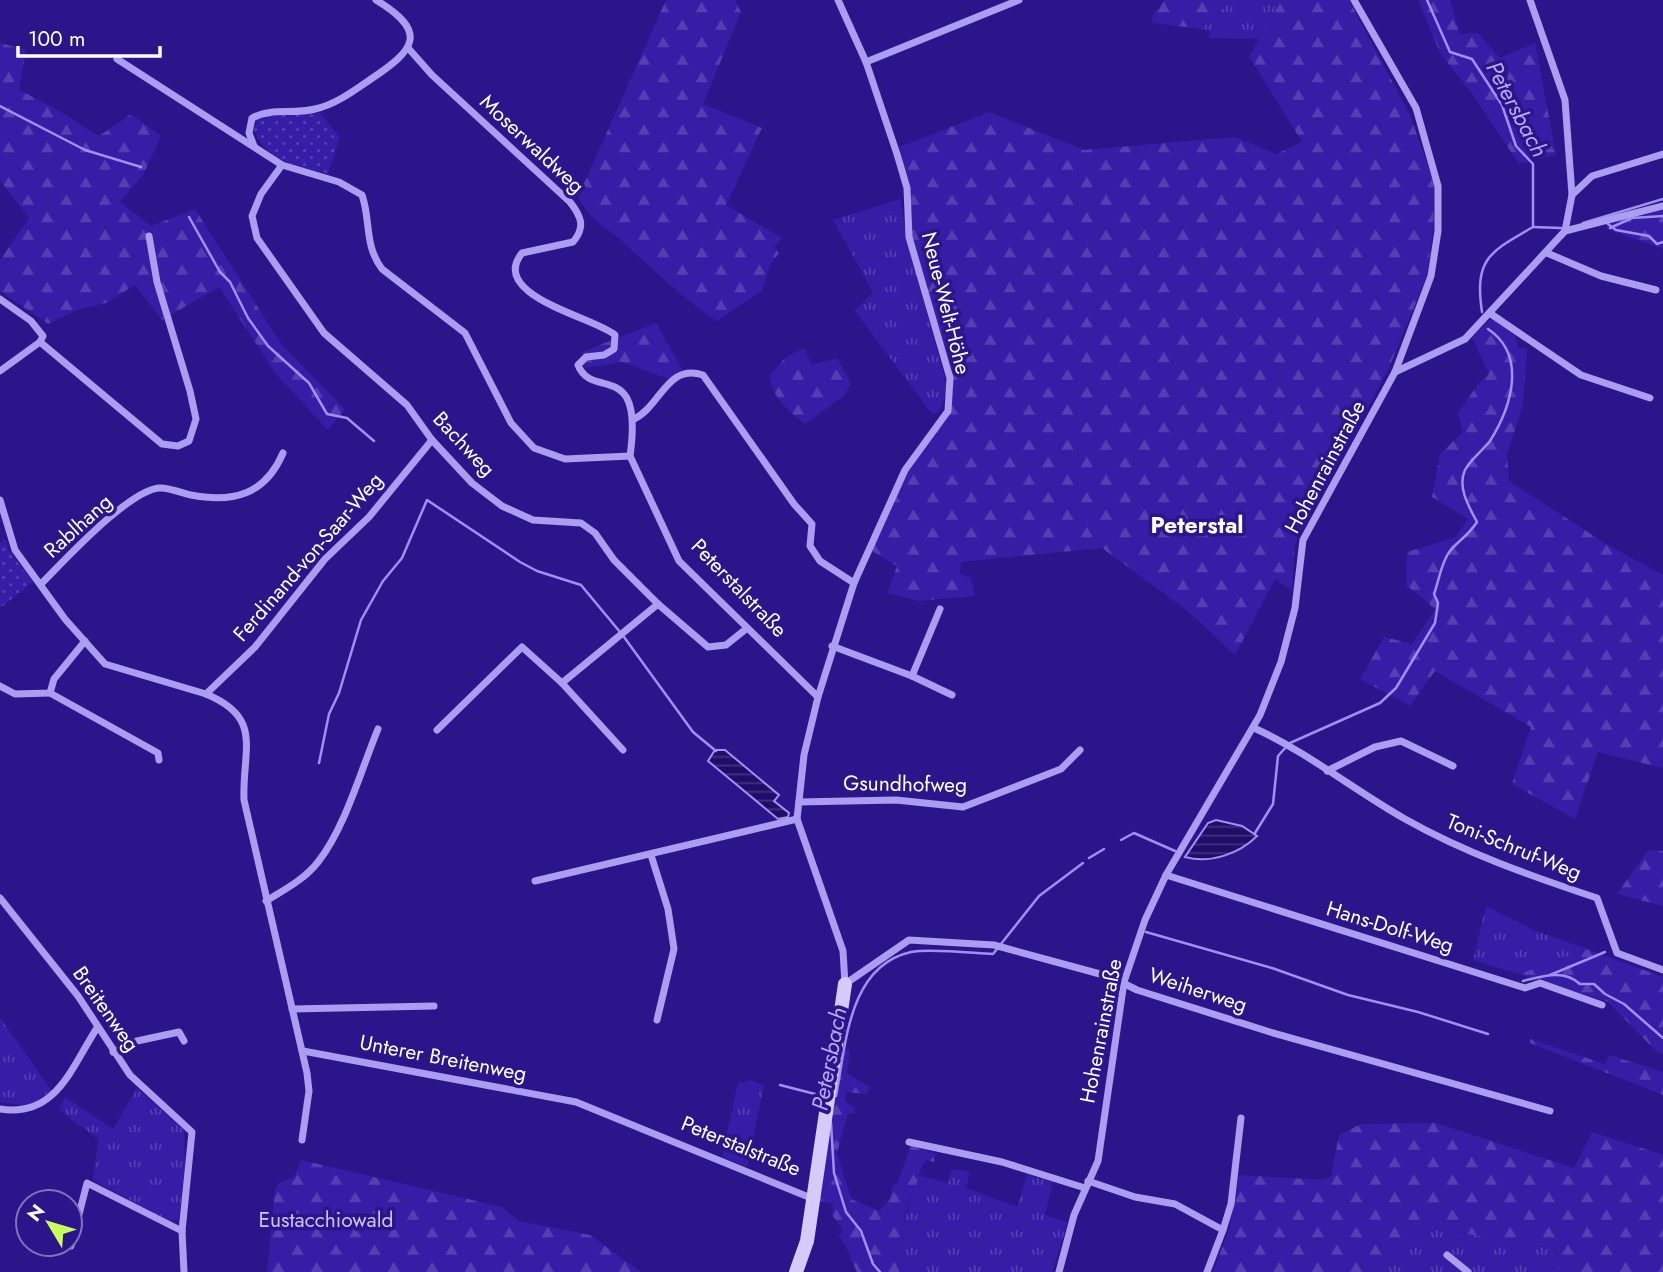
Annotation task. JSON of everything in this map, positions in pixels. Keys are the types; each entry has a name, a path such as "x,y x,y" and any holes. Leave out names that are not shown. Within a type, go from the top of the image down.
{"street":[{"path":"254,146 249,133 252,118 265,111 314,110 349,93 401,59 409,49 409,33 404,20 376,0"},
{"name":"Neue-Welt-Höhe","path":"818,697 854,583 905,470 948,411 950,378 909,237 907,188 866,62 838,0"},
{"path":"866,62 1019,0"},
{"name":"Hohenrainstraße","path":"1059,1272 1086,1184 1098,1161 1124,982 1145,919 1166,875 1254,728 1281,662 1295,608 1303,540 1395,372 1432,276 1438,231 1438,186 1416,108 1354,0"},
{"path":"1395,372 1465,339 1565,231 1572,195 1565,100 1530,0"},
{"name":"Moserwaldweg","path":"409,49 432,75 570,202 581,216 581,228 573,242 522,253 516,263 516,276 523,288 615,335 614,349 604,355 586,357 578,365 584,375 622,390 634,419"},
{"path":"117,59 282,165 339,182 362,195 367,209 368,245 374,259 382,269 465,333 511,423 534,448 565,459 630,456 634,419 676,376 691,371 704,375 794,504 813,524 810,546 820,561 854,583"},
{"path":"1572,195 1592,177 1663,154"},
{"name":"Bachweg","path":"282,165 261,194 252,216 257,238 324,333 407,405 432,439 472,483 502,506 533,520 581,523 595,533 614,560 658,604 708,647 726,645 746,629"},
{"path":"1565,231 1663,206"},
{"path":"40,342 162,444 178,446 189,441 196,419 157,282 149,236"},
{"path":"1547,253 1601,276 1656,290"},
{"path":"0,299 31,321 43,336 40,342 0,371"},
{"path":"1490,314 1581,375 1650,398"},
{"name":"Ferdinand-von-Saar-Weg","path":"206,694 255,647 325,559 369,517 432,439"},
{"name":"Rablhang","path":"42,583 122,507 158,488 220,500 249,492 276,471 284,453"},
{"name":"Peterstalstraße","path":"630,456 679,561 818,697 804,755 797,819 843,951 845,984 811,1198 807,1241 796,1272"},
{"path":"0,500 15,550 42,583 65,619 105,664 219,699 242,718 247,731 243,771 244,800 303,1051 309,1091 302,1140"},
{"path":"562,683 658,604"},
{"path":"912,676 940,609"},
{"path":"50,694 54,679 85,641"},
{"path":"832,646 912,676 952,695"},
{"path":"437,730 522,647 562,683 623,750"},
{"path":"0,686 15,694 50,694 158,752 159,760"},
{"name":"Toni-Schruf-Weg","path":"1254,728 1284,742 1406,819 1484,858 1597,898 1617,953 1663,970"},
{"path":"266,901 289,887 318,863 336,830 378,729"},
{"path":"1327,771 1374,747 1401,741 1453,766"},
{"name":"Gsundhofweg","path":"799,802 896,800 963,807 1061,769 1080,750"},
{"path":"534,881 797,819"},
{"path":"651,855 668,909 674,949 657,1020"},
{"name":"Hans-Dolf-Weg","path":"1166,875 1525,988 1540,983 1602,1005"},
{"name":"Breitenweg","path":"0,898 78,996 113,1052 154,1100 192,1132 182,1231"},
{"name":"Weiherweg","path":"845,984 909,940 997,946 1124,982 1137,990 1270,1032 1550,1111"},
{"name":"Unterer Breitenweg","path":"292,1009 434,1006"},
{"path":"0,1109 21,1112 52,1099 97,1028"},
{"path":"113,1052 137,1041 179,1032 184,1041"},
{"name":"Unterer Breitenweg","path":"303,1051 576,1102"},
{"name":"Peterstalstraße","path":"576,1102 811,1198"},
{"path":"1207,1272 1231,1204 1241,1118"},
{"path":"909,1142 1002,1162 1135,1197 1175,1204 1223,1230"},
{"path":"84,1199 88,1184 182,1231 184,1272"},
{"path":"1447,1255 1468,1272"}],"green space":[{"path":"666,0 735,0 741,12 703,104 762,128 726,205 782,238 774,247 779,253 770,265 762,291 717,321 680,294 617,236 594,219 578,197"},
{"path":"1164,0 1231,0 1201,29 1153,23 1151,18"},
{"path":"1231,0 1282,0 1260,39 1209,38 1210,31 1201,29"},
{"path":"1282,0 1349,0 1410,115 1435,186 1427,276 1388,370 1295,543 1292,590 1275,579 1235,655 1189,612 1102,548 961,562 960,574 971,578 975,596 918,601 887,593 897,566 869,549 905,470 948,411 950,378 909,237 907,188 900,147 989,112 1084,150 1235,137 1276,154 1302,142 1249,56"},
{"path":"1418,0 1450,0 1460,34 1478,33 1500,58 1535,43 1556,155 1519,164 1474,96 1440,53"},
{"path":"0,43 26,50 19,90 99,136 131,114 161,136 143,175 120,202 151,226 195,209 282,345 345,409 328,430 276,374 219,287 162,320 135,285 106,303 77,310 48,324 0,291 0,260 29,218 0,180"},
{"path":"320,113 340,137 328,174 275,156 266,150 254,130 257,120 263,116"},
{"path":"900,199 908,244 947,386 943,404 936,414 931,413 855,311 873,292 833,220"},
{"path":"1663,210 1663,249 1607,229 1606,221"},
{"path":"1492,318 1515,332 1518,348 1527,348 1523,405 1507,454 1509,481 1608,545 1663,575 1663,768 1598,752 1575,819 1512,784 1531,727 1435,671 1410,706 1360,679 1384,637 1412,644 1435,609 1406,585 1407,552 1456,537 1468,519 1432,497 1440,454 1463,432 1458,413 1478,384 1489,374 1472,337"},
{"path":"656,323 682,369 669,379 622,362 585,368 582,352"},
{"path":"804,348 812,365 837,358 851,383 844,396 805,424 777,397 770,375 786,357"},
{"path":"5,539 9,551 33,582 0,608 0,543"},
{"path":"1648,850 1663,851 1663,906 1617,894"},
{"path":"1486,906 1536,931 1587,949 1519,974 1473,960"},
{"path":"1587,949 1663,977 1663,1054 1657,1052 1608,1002 1519,974"},
{"path":"0,1018 52,1091 28,1106 0,1102"},
{"path":"1530,1039 1605,1064 1609,1055 1663,1072 1663,1095 1530,1043"},
{"path":"841,1048 850,1050 847,1073 870,1087 866,1094 846,1092 845,1101 855,1108 854,1114 848,1113 837,1153 851,1199 879,1211 890,1199 892,1187 898,1182 911,1145 936,1154 934,1162 926,1160 910,1199 902,1230 899,1272 857,1272 839,1237 843,1230 832,1215 833,1204 819,1201"},
{"path":"751,1080 764,1086 747,1167 722,1157 738,1083"},
{"path":"137,1088 184,1130 185,1164 179,1219 169,1221 93,1180 98,1139 59,1110 65,1097 113,1129"},
{"path":"1436,1123 1574,1168 1592,1132 1663,1155 1663,1272 1558,1272 1556,1249 1432,1228 1383,1272 1213,1272 1229,1229 1239,1175 1322,1180 1331,1177 1339,1135 1361,1124"},
{"name":"Eustacchiowald","path":"301,1160 502,1207 519,1221 590,1235 641,1272 267,1272 275,1190 279,1183 294,1177"},
{"path":"952,1169 970,1172 966,1188 1017,1207 1027,1175 1053,1182 1045,1215 1068,1222 1052,1272 899,1272 902,1235 917,1175 948,1183"},
{"path":"1432,1228 1556,1249 1560,1272 1383,1272"}],"shaded area":[{"path":"715,750 725,750 779,795 774,801 789,813 788,817 778,819 708,761"},
{"path":"1216,820 1242,826 1257,836 1242,848 1224,856 1204,859 1185,857 1208,823"}],"waterway":[{"name":"Petersbach","path":"1427,0 1450,52 1472,59 1502,105 1516,146 1533,164 1533,227 1506,243 1488,259 1481,279 1482,312"},
{"path":"0,106 85,150 141,167"},
{"path":"1583,223 1663,199"},
{"path":"1610,228 1632,218 1663,216"},
{"path":"189,217 220,272 230,282 248,318 268,346 309,383 327,414 347,418 374,441"},
{"path":"1608,224 1616,230 1649,236 1657,244 1663,242"},
{"path":"1533,227 1561,228"},
{"name":"Petersbach","path":"1290,743 1380,703 1396,688 1435,623 1438,603 1434,594 1444,561 1477,522 1463,490 1463,476 1498,427 1512,382 1508,353 1500,340 1488,329"},
{"path":"319,763 329,714 339,693 361,620 383,581 402,558 427,500 520,562 537,571 581,585 620,632"},
{"path":"624,637 693,732 716,751"},
{"name":"Petersbach","path":"1255,833 1273,804 1278,756 1286,747"},
{"name":"Petersbach","path":"1121,840 1134,833 1175,851"},
{"name":"Petersbach","path":"1089,858 1104,849"},
{"name":"Petersbach","path":"836,1096 854,1010 862,990 874,973 890,960 911,952 993,954 1039,896 1083,863"},
{"path":"1146,932 1272,968 1348,995 1418,1012 1488,1034"},
{"path":"1550,975 1605,952"},
{"path":"1523,981 1560,975 1580,984 1594,984 1605,994 1624,1004 1663,1038"},
{"path":"780,1085 819,1095"},
{"name":"Petersbach","path":"831,1123 834,1173 846,1212 861,1231 873,1264 880,1272"}],"district":[{"name":"Peterstal","path":"1197,525"}]}
